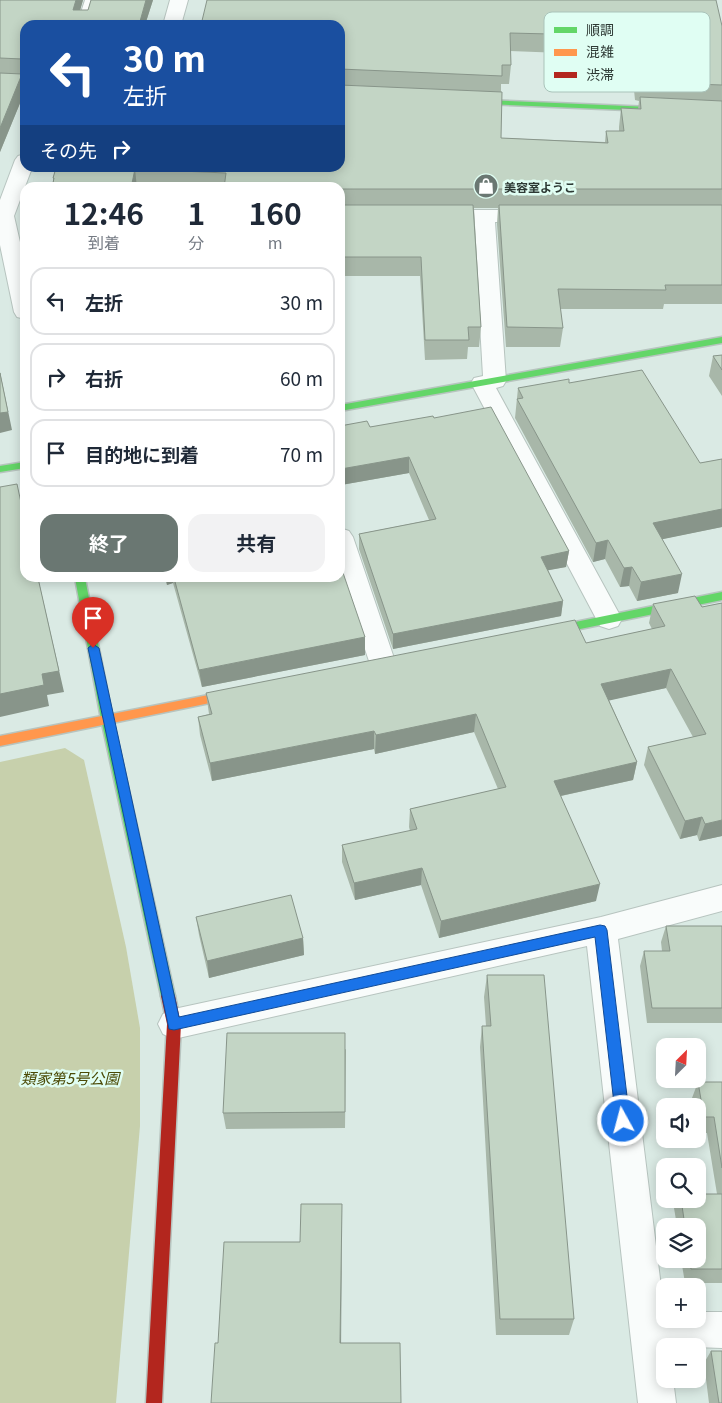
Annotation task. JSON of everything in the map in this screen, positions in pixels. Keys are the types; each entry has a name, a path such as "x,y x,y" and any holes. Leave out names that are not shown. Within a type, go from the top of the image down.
{"street":[{"path":"173,20 178,0"},
{"path":"448,100 722,112"},
{"path":"20,172 2,216 20,291"},
{"path":"2,216 20,216"},
{"path":"417,216 554,216"},
{"path":"484,216 488,382 609,619"},
{"path":"345,407 722,340"},
{"path":"0,469 20,466"},
{"path":"345,552 383,664"},
{"path":"81,582 107,719 174,1024 154,1403"},
{"path":"534,634 722,596"},
{"path":"0,741 259,689"},
{"path":"174,1024 600,930 722,898"},
{"path":"600,930 657,1403"},
{"path":"648,1331 722,1330"}],"lane":[{"path":"85,20 91,0"}],"green space":[{"name":"類家第5号公園","path":"65,748 84,760 126,947 140,1028 140,1126 116,1403 0,1403 0,762"}],"building":[{"path":"0,0 76,0 73,10 88,10 91,0 146,0 140,20 20,20 20,59 0,58"},
{"path":"207,0 716,0 722,26 722,85 710,85 710,12 544,12 544,34 510,33 511,65 502,65 502,76 345,69 345,20 202,20"},
{"path":"0,73 20,74 20,79 0,128"},
{"path":"345,85 502,92 501,138 608,143 606,131 624,131 621,108 641,109 640,97 722,101 722,189 345,189 345,182 225,182 226,173 203,172 345,172"},
{"path":"55,172 134,172 132,182 53,182"},
{"path":"345,205 473,205 481,327 468,327 469,340 425,340 421,257 345,257"},
{"path":"499,205 722,205 722,285 665,285 666,290 558,289 563,328 507,327"},
{"path":"722,355 722,370 713,356"},
{"path":"642,370 700,463 722,459 722,509 653,523 682,574 641,582 632,567 624,568 608,540 596,543 517,399 523,398 518,388 569,379 569,383"},
{"path":"0,373 8,412 0,413"},
{"path":"491,407 569,551 541,557 563,601 393,634 359,534 436,519 409,457 345,468 345,425 367,421 370,427 433,416 434,418"},
{"path":"17,484 20,498 20,582 39,582 59,671 42,674 44,685 0,694 0,487"},
{"path":"345,579 365,637 199,670 175,582 345,582"},
{"path":"695,596 702,607 722,603 722,820 705,824 702,817 685,821 648,747 706,734 671,669 601,684 637,762 554,781 600,884 441,921 422,868 354,883 342,845 417,829 410,809 506,787 476,714 376,735 374,731 210,763 198,717 212,714 206,693 575,620 586,643 665,626 653,604"},
{"path":"291,895 303,938 207,961 196,917"},
{"path":"666,926 722,926 722,1008 652,1008 644,951 670,951"},
{"path":"487,975 544,975 574,1319 500,1319 482,1026 491,1026"},
{"path":"227,1033 345,1033 345,1112 223,1113"},
{"path":"706,1082 722,1082 722,1168 714,1117 706,1117 706,1098 701,1098 699,1088 706,1088"},
{"path":"706,1194 722,1194 722,1269 691,1269 706,1268 706,1218 684,1218 682,1208 706,1208"},
{"path":"301,1204 342,1204 340,1343 400,1343 401,1403 211,1403 215,1343 218,1343 224,1242 300,1242"},
{"path":"711,1351 722,1351 722,1403 719,1403"}],"traffic: fast":[{"path":"464,101 722,112"},
{"path":"345,407 722,340"},
{"path":"0,469 20,466"},
{"path":"81,582 107,719 168,996"},
{"path":"541,633 722,596"}],"traffic: slow":[{"path":"0,741 244,692"}],"traffic: jam":[{"path":"154,1403 174,1024 168,996"}],"place":[{"name":"美容室ようこ","path":"486,186"}],"route":[{"path":"93,648 174,1024 600,930 623,1121"}]}
